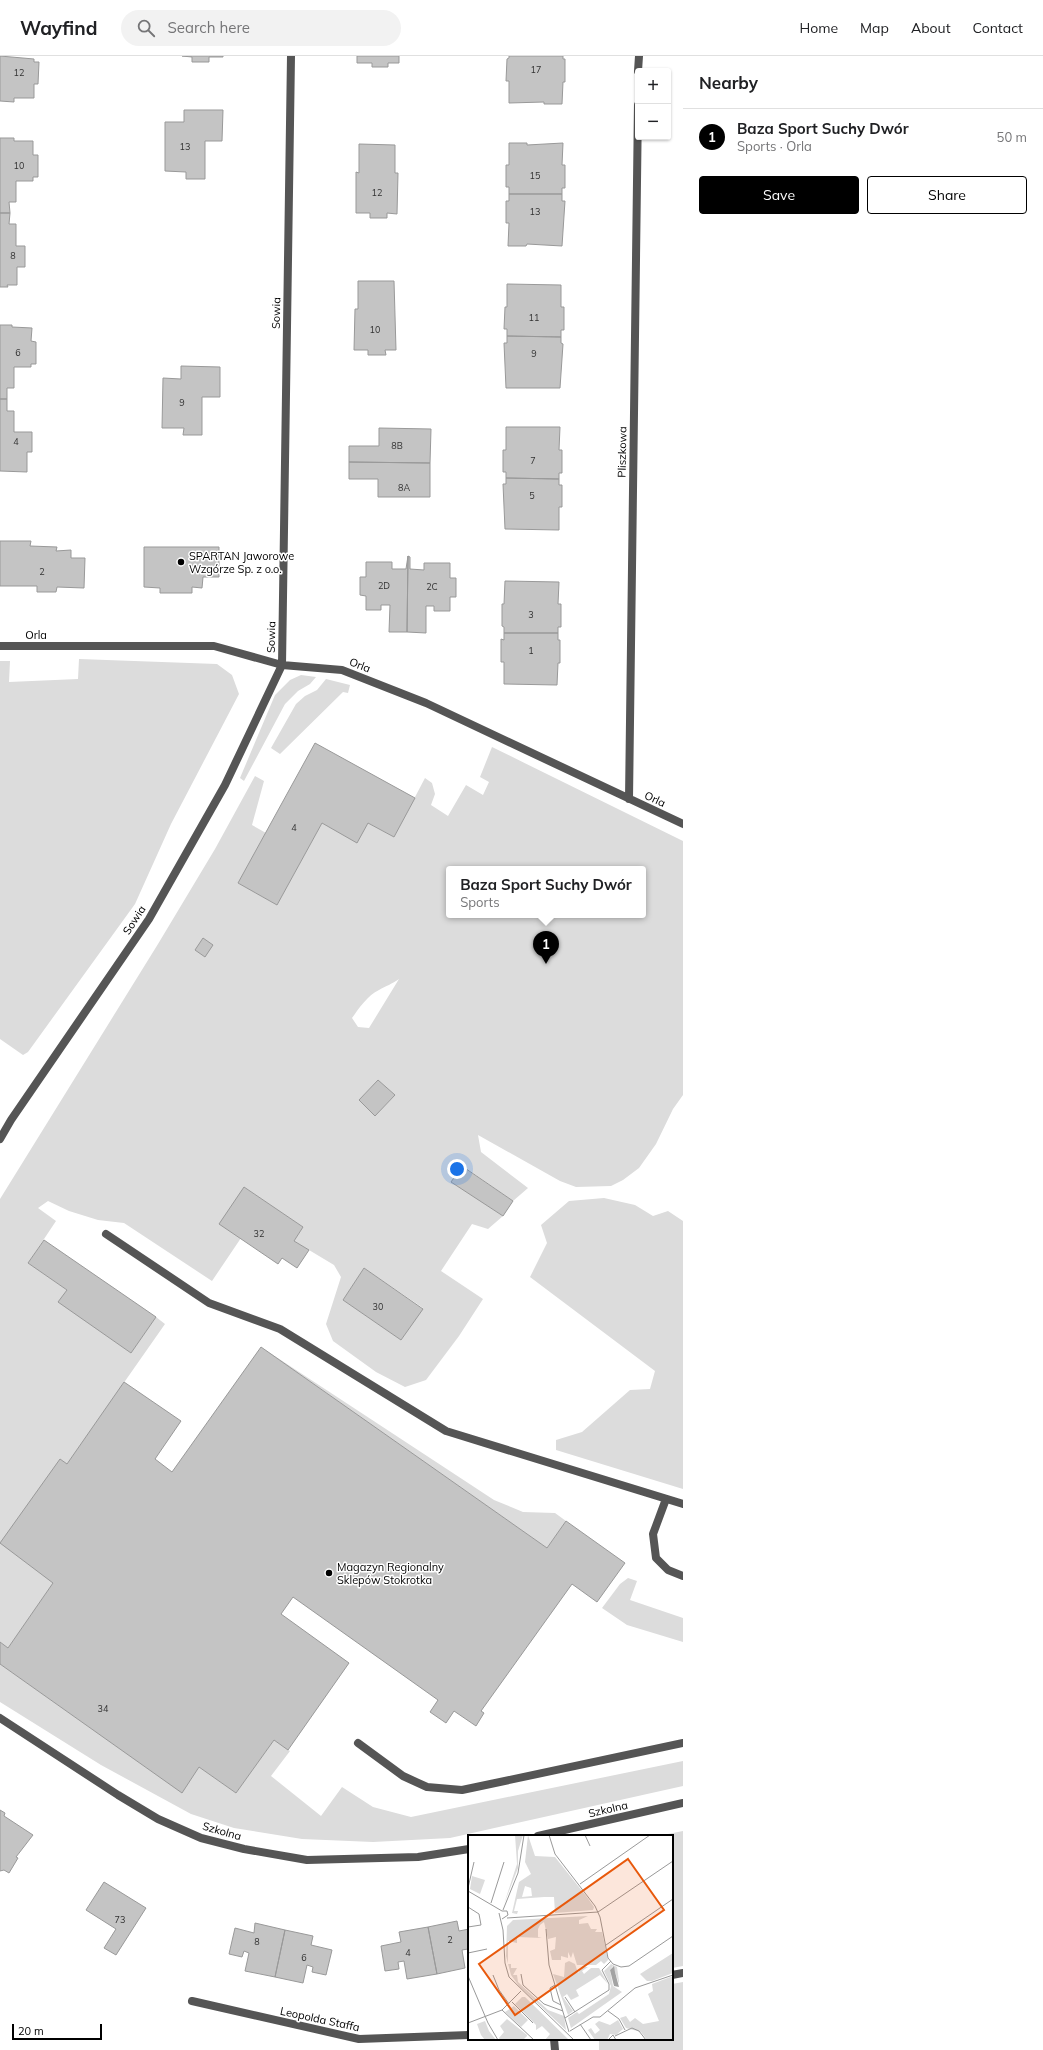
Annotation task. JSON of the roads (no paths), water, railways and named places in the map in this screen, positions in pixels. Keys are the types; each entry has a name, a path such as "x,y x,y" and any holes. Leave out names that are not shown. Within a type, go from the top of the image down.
{"street":[{"name":"Sowia","path":"0,1139 11,1120 149,919 225,785 282,665 292,56"},
{"path":"638,68 639,56"},
{"name":"Pliszkowa","path":"628,798 637,140"},
{"name":"Orla","path":"0,646 214,646 282,665 342,670 426,703 683,824"},
{"path":"106,1234 209,1304 280,1329 446,1432 683,1504"},
{"path":"666,1499 653,1534 656,1558 668,1570 683,1576"},
{"name":"Szkolna","path":"0,1718 118,1795 158,1819 201,1838 244,1849 307,1860 418,1857 468,1849"},
{"path":"358,1743 403,1776 426,1787 462,1790 683,1743"},
{"name":"Szkolna","path":"542,1835 683,1803"},
{"path":"673,1975 683,1973"},
{"name":"Leopolda Staffa","path":"192,2001 359,2039 468,2035"},
{"path":"554,2040 555,2050"}],"place":[{"name":"SPARTAN Jaworowe Wzgórze Sp. z o.o.","path":"181,562"},
{"name":"Baza Sport Suchy Dwór","path":"546,964"},
{"name":"Magazyn Regionalny Sklepów Stokrotka","path":"329,1573"}]}
